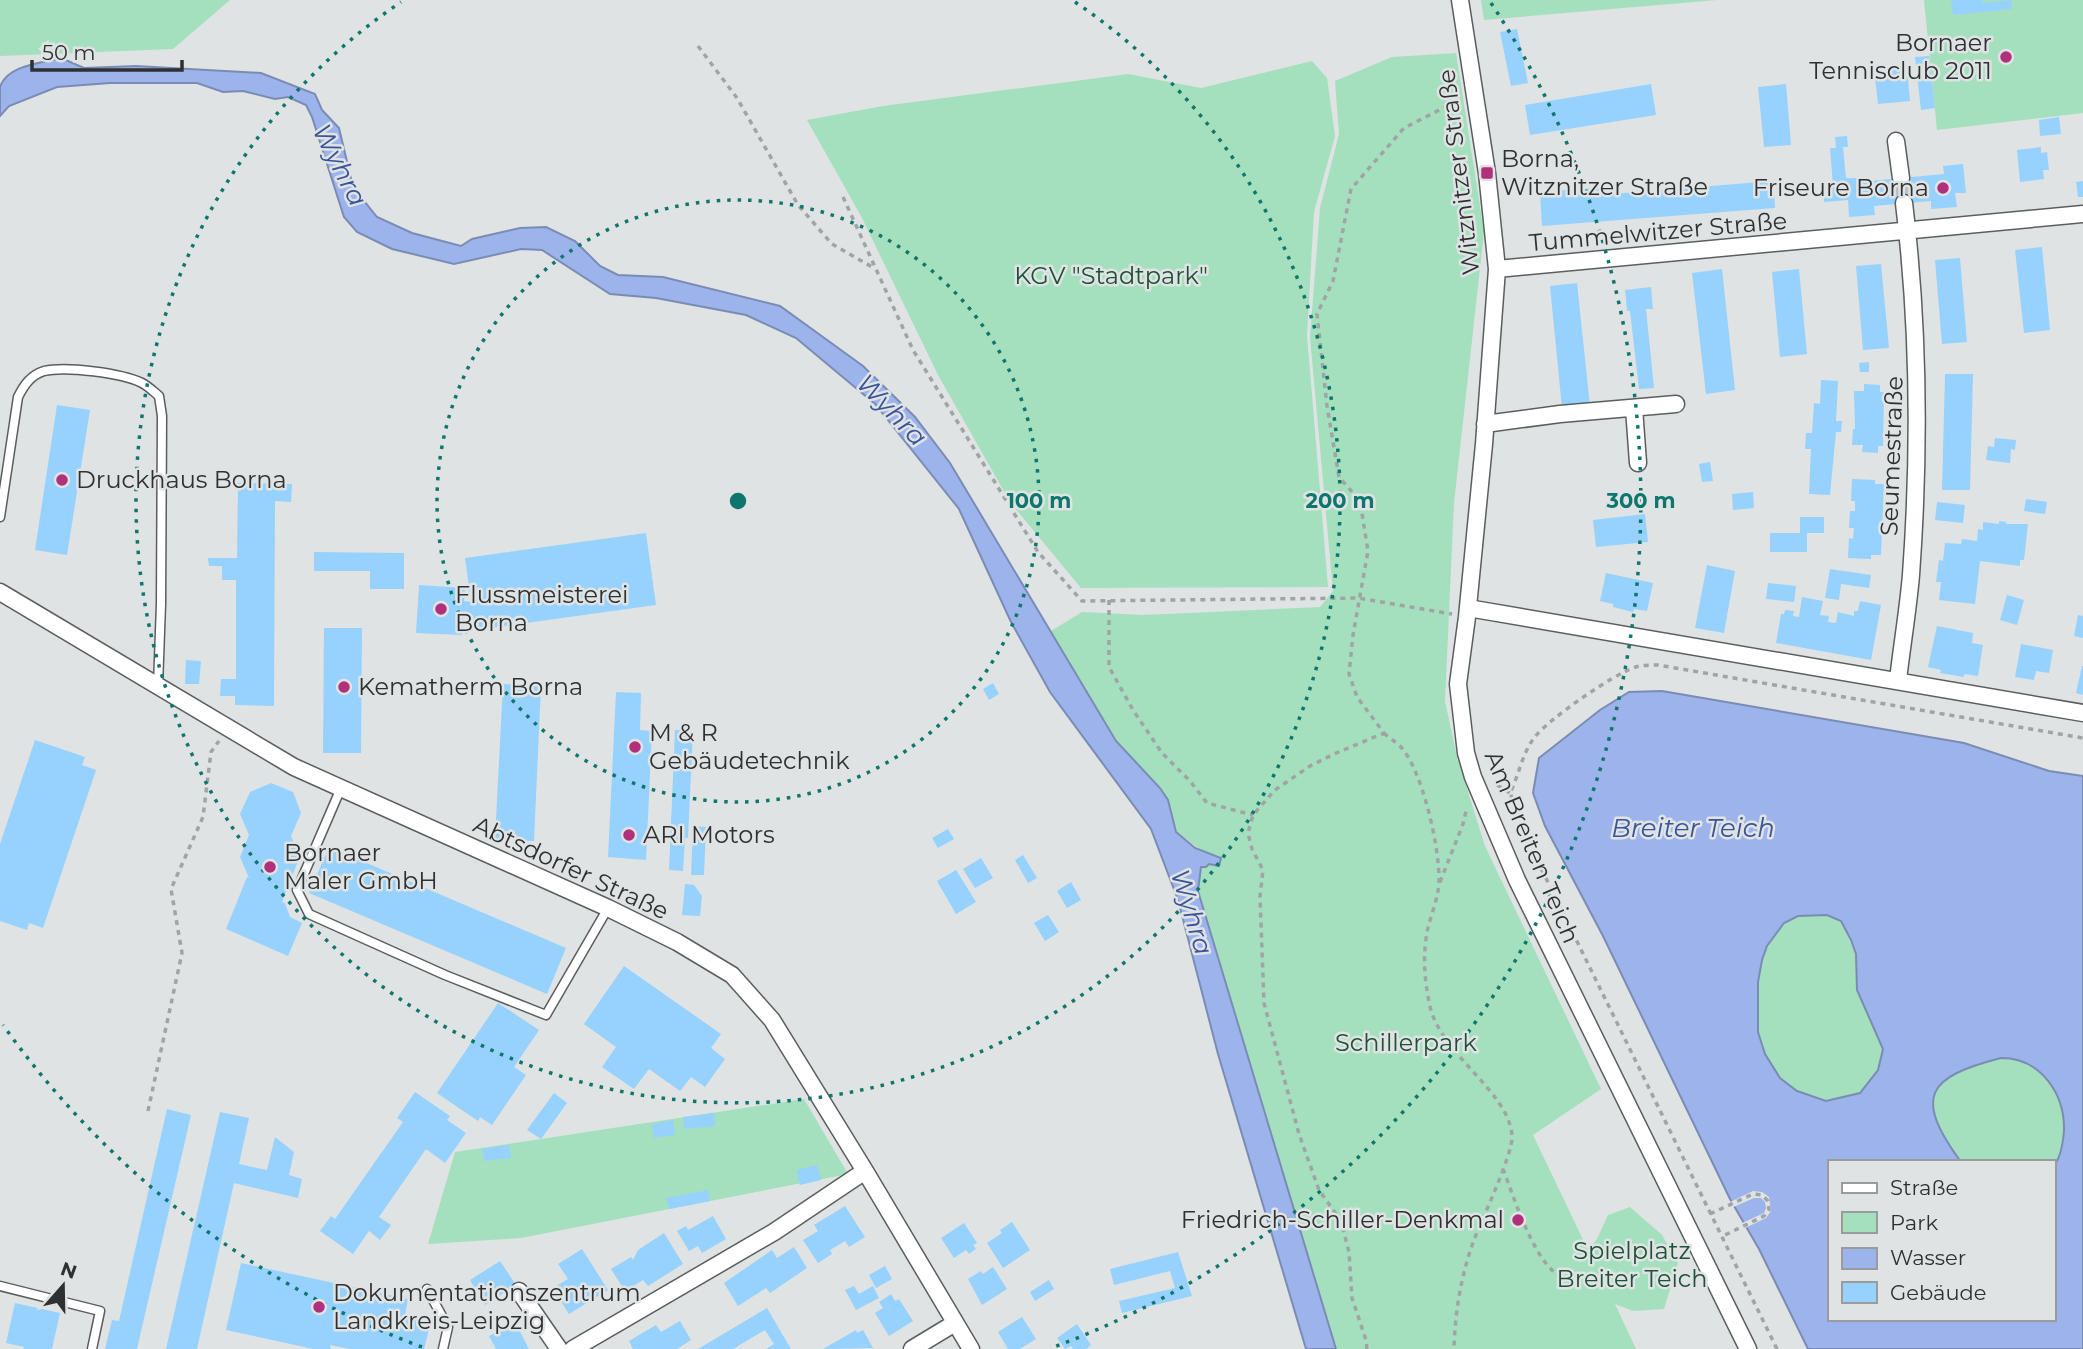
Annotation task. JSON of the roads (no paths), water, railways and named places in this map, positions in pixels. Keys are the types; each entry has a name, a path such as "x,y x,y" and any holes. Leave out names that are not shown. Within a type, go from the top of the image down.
{"street":[{"name":"Witznitzer Straße","path":"1460,0 1487,173 1497,269 1468,612"},
{"path":"1896,141 1901,178"},
{"path":"1904,203 1908,232"},
{"name":"Tummelwitzer Straße","path":"1497,269 2083,214"},
{"name":"Seumestraße","path":"1898,680 1911,576 1918,416 1908,232"},
{"path":"1485,424 1676,404"},
{"path":"1633,408 1638,463"},
{"name":"Abtsdorfer Straße","path":"0,592 294,767 608,908 677,942 732,975 772,1020 866,1171 971,1349"},
{"path":"1468,612 1898,680 2083,713"},
{"name":"Am Breiten Teich","path":"1468,612 1458,684 1466,753 1473,777 1517,880 1748,1349"},
{"path":"573,1349 775,1232 866,1171"},
{"path":"519,1291 559,1349"},
{"path":"912,1349 955,1323"}],"lane":[{"path":"0,517 18,397 26,381 43,371 72,370 119,376 143,383 159,396 162,424 162,604 158,687"},
{"path":"341,788 297,890 309,915 445,975 546,1015 608,908"},
{"path":"0,1286 100,1311 92,1349"},
{"path":"427,1289 448,1327 443,1349"}],"water":[{"name":"Wyhra","path":"61,58 84,68 136,66 261,73 315,94 322,110 339,128 353,187 377,217 412,233 461,246 472,239 520,228 546,227 575,241 600,266 618,275 663,277 780,306 863,366 915,417 950,463 1116,741 1168,800 1176,832 1195,848 1221,858 1219,866 1209,864 1201,867 1198,891 1336,1349 1306,1349 1218,1054 1178,900 1151,829 1050,692 1011,622 959,509 875,404 796,338 746,315 656,298 610,294 542,250 521,249 454,264 392,249 357,232 344,217 306,105 288,97 275,99 243,91 223,92 197,83 110,83 57,87 9,106 0,116 0,87 10,74 26,66"},
{"name":"Breiter Teich","path":"1662,691 1964,743 2049,771 2083,776 2083,1349 1808,1349 1759,1249 1730,1199 1603,936 1545,826 1533,793 1539,758 1600,710 1629,692","holes":["1827,915 1841,921 1856,954 1857,990 1883,1049 1878,1070 1860,1093 1826,1101 1797,1091 1780,1078 1765,1054 1758,1032 1758,982 1767,946 1784,923 1798,916"]}],"tunnel":[{"path":"1901,178 1904,203"}],"place":[{"name":"Bornaer Tennisclub 2011","path":"2006,57"},
{"name":"Borna, Witznitzer Straße","path":"1487,173"},
{"name":"Friseure Borna","path":"1943,188"},
{"name":"Druckhaus Borna","path":"62,480"},
{"name":"Flussmeisterei Borna","path":"441,609"},
{"name":"Kematherm Borna","path":"344,687"},
{"name":"M & R Gebäudetechnik","path":"635,747"},
{"name":"ARI Motors","path":"629,835"},
{"name":"Bornaer Maler GmbH","path":"270,867"},
{"name":"Friedrich-Schiller-Denkmal","path":"1518,1220"},
{"name":"Dokumentationszentrum Landkreis-Leipzig","path":"319,1307"}],"park label":[{"name":"KGV \"Stadtpark\"","path":"1111,276"},
{"name":"Schillerpark","path":"1406,1043"},
{"name":"Spielplatz Breiter Teich","path":"1632,1265"}]}
